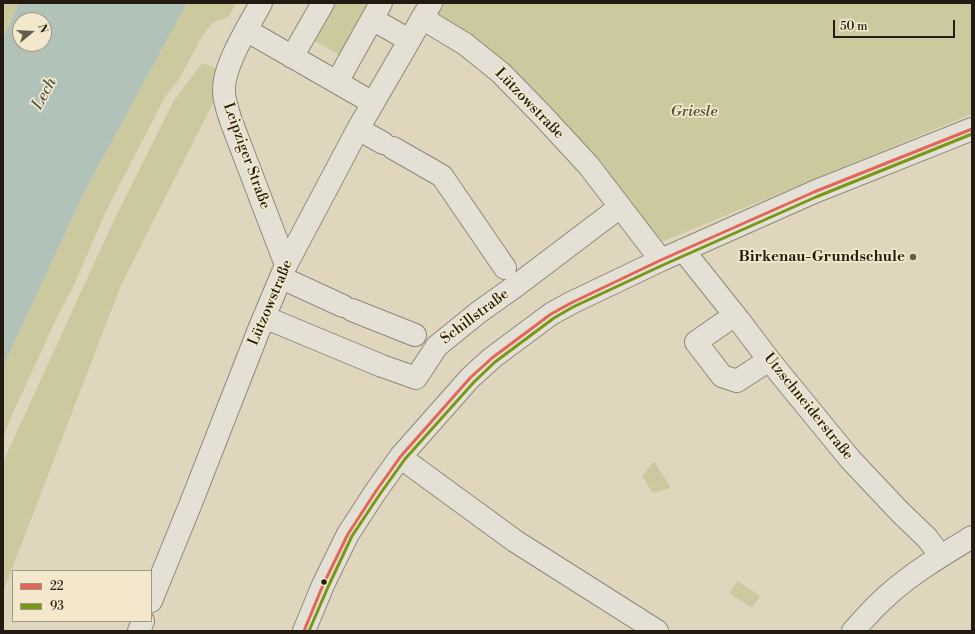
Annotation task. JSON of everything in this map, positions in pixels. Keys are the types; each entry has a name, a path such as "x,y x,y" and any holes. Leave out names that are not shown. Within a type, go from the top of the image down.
{"street":[{"name":"Leipziger Straße","path":"261,3 232,56 226,74 224,90 226,105 284,272"},
{"path":"292,57 323,3"},
{"path":"337,82 377,11 409,40"},
{"name":"Lützowstraße","path":"152,599 260,326 284,272 358,130 426,11 501,73 542,114 589,166 620,207"},
{"path":"246,30 373,103"},
{"path":"304,631 323,585 348,534 376,490 401,456 470,378 492,358 551,314 661,260 814,192 972,129"},
{"path":"358,130 442,176 511,276"},
{"path":"620,207 661,260"},
{"name":"Schillstraße","path":"264,317 382,366 416,378 425,341 479,312 511,276 620,207"},
{"name":"Utzschneiderstraße","path":"683,250 769,360 850,459 927,538 942,556"},
{"path":"284,272 347,308 425,341"},
{"path":"735,315 696,342 722,376 737,381 769,360"},
{"path":"401,456 411,466 515,541 657,631"},
{"path":"853,631 872,610 904,582 972,537"}],"green space":[{"path":"3,3 19,3 15,12 12,12 12,18 3,38"},
{"path":"187,3 237,3 228,17 212,23 201,38 180,78 165,97 106,211 75,283 58,315 3,438 3,367 84,193"},
{"path":"327,3 377,3 345,58 308,37"},
{"name":"Griesle","path":"442,3 972,3 972,114 659,243 438,18"},
{"path":"202,63 218,69 213,103 121,285 3,592 3,462 114,220 173,102"},
{"path":"654,461 671,488 653,493 642,476"},
{"path":"738,581 760,596 752,608 729,593"}],"water":[{"name":"Lech","path":"19,3 187,3 84,193 3,367 3,38 12,18 12,52 52,52 52,12 15,12"}],"transit line":[{"name":"22","path":"304,631 323,585 348,534 376,491 401,456 470,378 492,358 551,314 661,260 814,192 972,129"},
{"name":"93","path":"309,631 352,536 380,494 405,459 474,382 495,362 554,318 573,307 816,197 972,134"}],"place":[{"name":"Birkenau-Grundschule","path":"913,257"}]}
